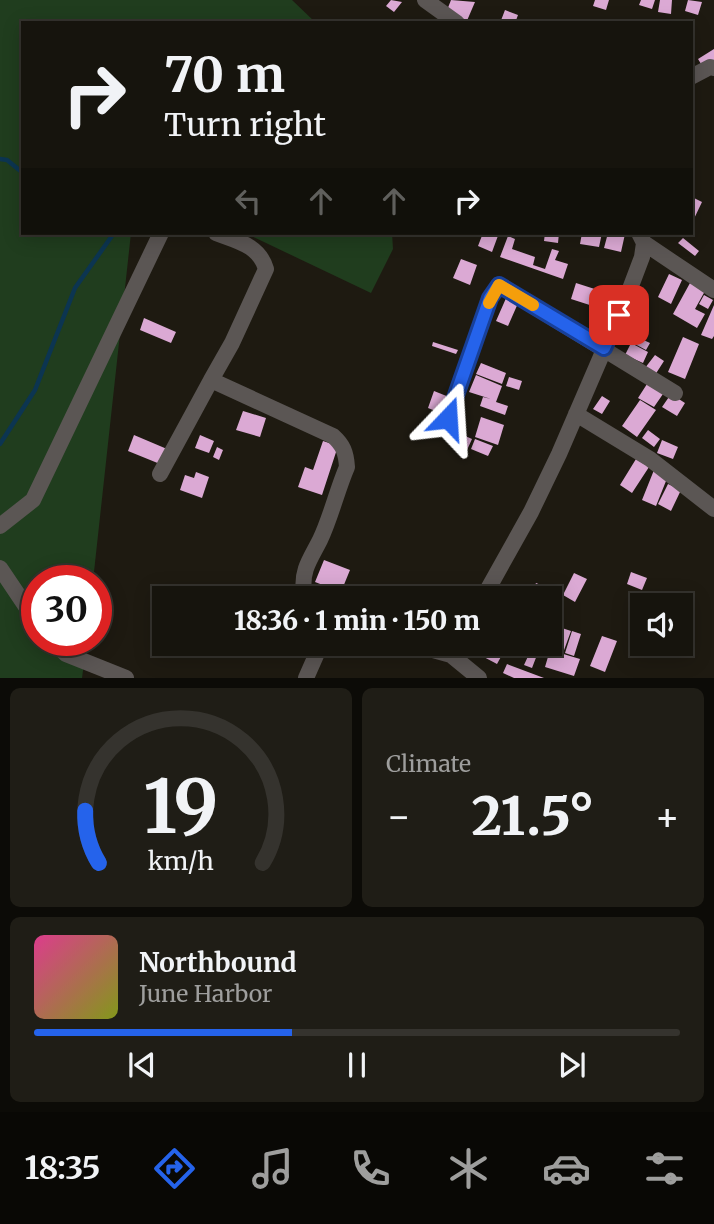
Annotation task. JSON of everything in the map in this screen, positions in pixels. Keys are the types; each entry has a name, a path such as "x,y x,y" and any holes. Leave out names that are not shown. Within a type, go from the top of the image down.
{"street":[{"path":"425,0 454,21"},
{"path":"693,76 710,67 714,68"},
{"path":"0,526 33,500 160,235"},
{"path":"160,474 232,343 266,269 263,258 255,250 221,235"},
{"path":"641,238 714,290"},
{"path":"490,586 531,512 576,414 642,257 641,238"},
{"path":"448,418 490,298 499,285 675,393"},
{"path":"211,380 333,436 342,444 347,467 320,540 309,558 302,578 303,586"},
{"path":"576,414 650,459 714,509"},
{"path":"0,568 21,599"},
{"path":"71,656 126,678"},
{"path":"306,678 316,656"},
{"path":"457,656 478,678"}],"green space":[{"path":"0,0 292,0 314,21 21,21 21,235 131,235 95,565 21,565 21,656 85,656 82,678 0,678"},
{"path":"249,235 392,235 393,249 371,293"}],"building":[{"path":"391,0 402,2 394,12 386,6"},
{"path":"451,0 475,2 467,21 443,21"},
{"path":"595,0 609,0 606,10 593,6"},
{"path":"641,0 655,0 652,9 639,5"},
{"path":"660,0 672,0 671,14 658,12"},
{"path":"688,0 702,2 698,15 685,11"},
{"path":"505,10 518,15 516,21 501,21"},
{"path":"714,49 714,68 706,72 698,59"},
{"path":"694,198 702,202 693,221"},
{"path":"482,235 498,235 492,252 478,246"},
{"path":"545,235 559,235 558,243 544,241"},
{"path":"582,235 602,235 599,247 580,244"},
{"path":"607,235 625,235 621,252 604,248"},
{"path":"508,236 515,239 512,249 535,257 533,265 545,269 552,249 559,251 555,260 568,264 563,279 500,257"},
{"path":"683,238 699,251 695,256 678,243"},
{"path":"461,259 477,265 470,285 453,278"},
{"path":"669,274 682,280 671,304 658,297"},
{"path":"576,283 604,292 599,308 571,299"},
{"path":"690,283 705,291 695,309 705,314 697,328 673,314"},
{"path":"704,295 713,300 708,309 699,304"},
{"path":"507,296 519,301 508,326 496,321"},
{"path":"714,305 714,336 712,339 701,335"},
{"path":"144,318 176,332 171,343 140,330"},
{"path":"637,337 650,343 646,350 633,343"},
{"path":"683,337 699,344 685,379 668,372"},
{"path":"433,342 458,350 456,354 432,346"},
{"path":"631,343 648,352 643,363 625,355"},
{"path":"655,355 664,361 655,375 645,368"},
{"path":"481,363 506,373 502,384 476,374"},
{"path":"476,375 502,386 496,402 508,406 505,415 480,406 483,397 491,399 469,392"},
{"path":"509,377 522,381 519,390 506,386"},
{"path":"647,384 663,394 654,407 638,398"},
{"path":"434,391 454,399 448,416 428,408"},
{"path":"671,394 685,403 677,416 662,407"},
{"path":"602,396 610,401 602,414 593,409"},
{"path":"640,400 656,410 637,437 622,426"},
{"path":"243,411 266,418 260,437 236,430"},
{"path":"481,417 504,425 498,445 475,437"},
{"path":"648,430 660,439 654,447 642,438"},
{"path":"454,431 472,439 467,450 450,442"},
{"path":"134,435 167,449 160,464 128,451"},
{"path":"200,435 214,441 209,453 195,448"},
{"path":"475,439 493,446 488,456 471,449"},
{"path":"662,440 678,447 673,459 657,453"},
{"path":"323,441 338,446 322,495 298,487 305,467 313,470"},
{"path":"217,447 223,450 219,460 213,457"},
{"path":"636,459 649,467 632,493 620,485"},
{"path":"654,470 668,476 656,506 642,500"},
{"path":"196,472 209,477 202,498 180,490 185,475 194,478"},
{"path":"668,484 681,490 671,511 658,504"},
{"path":"324,560 350,570 343,586 325,586 315,582"},
{"path":"631,572 647,578 642,590 627,584"},
{"path":"574,573 587,579 575,602 563,595"},
{"path":"562,628 571,631 562,653"},
{"path":"572,631 581,634 574,656 565,653"},
{"path":"602,636 617,641 605,672 590,666"},
{"path":"562,654 580,659 574,676 545,667 548,656 562,656"},
{"path":"482,656 501,656 497,664"},
{"path":"528,656 537,656 532,668 524,665"},
{"path":"507,664 544,678 514,678 503,673"}],"waterway":[{"path":"0,159 7,160 21,171"},
{"path":"0,444 35,390 75,288 113,235"}],"slow traffic":[{"path":"489,303 499,285 533,305"}],"route":[{"path":"448,418 490,298 499,285 604,348 619,315"}]}
